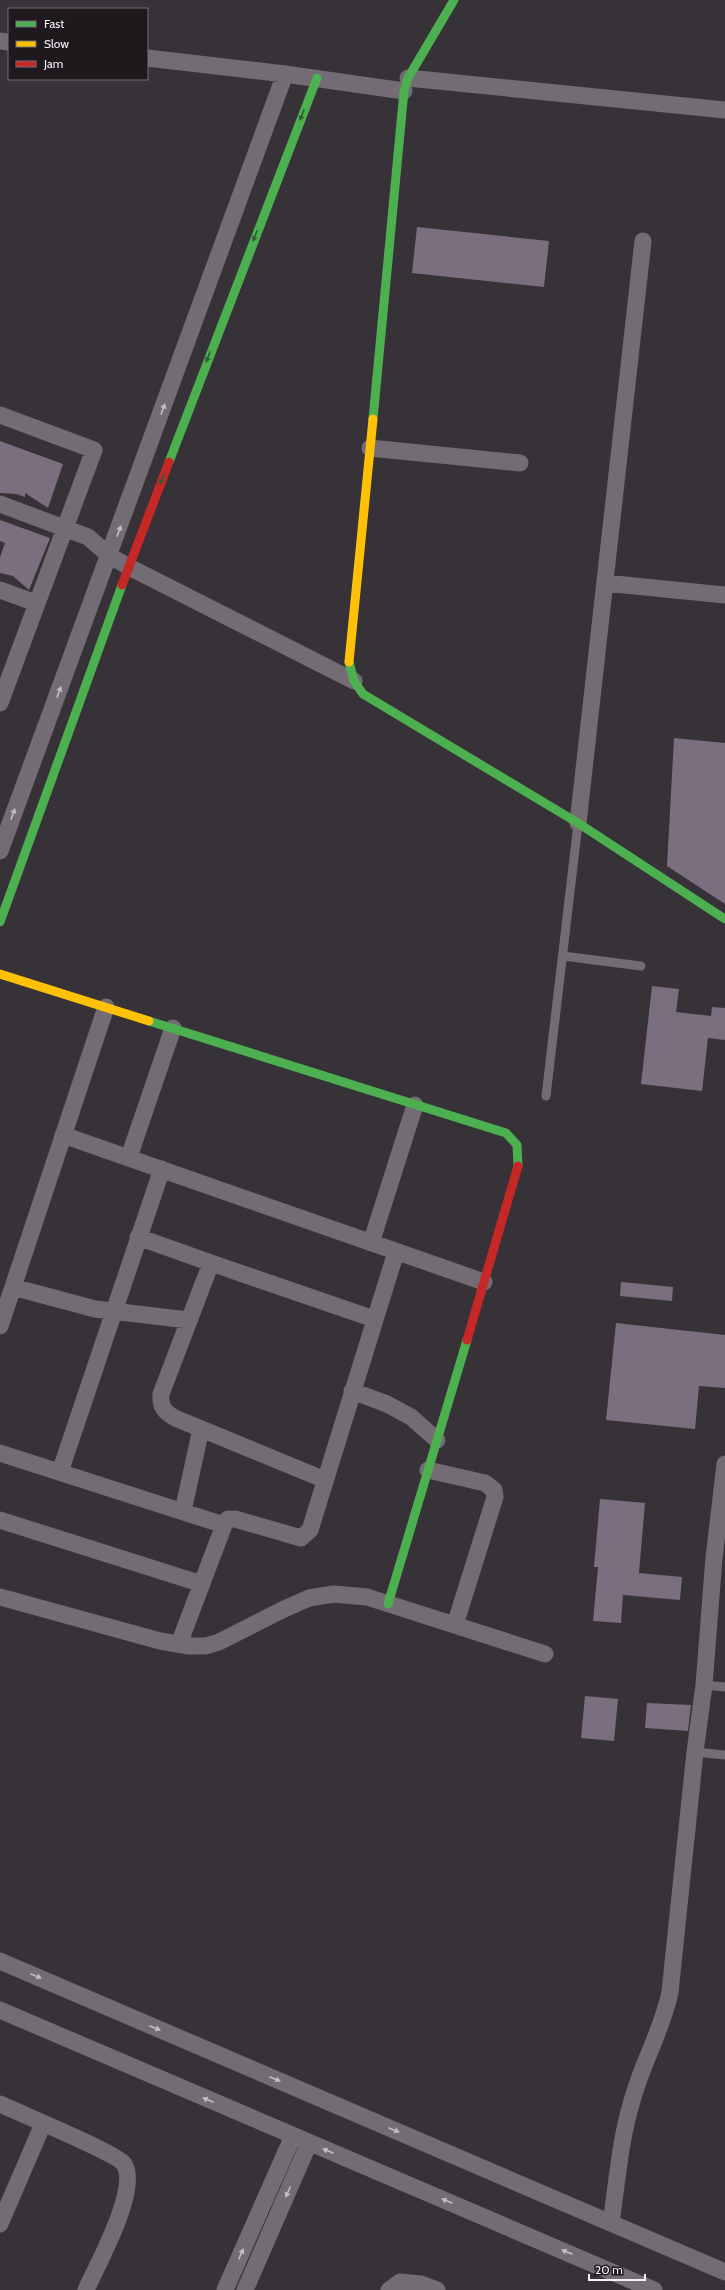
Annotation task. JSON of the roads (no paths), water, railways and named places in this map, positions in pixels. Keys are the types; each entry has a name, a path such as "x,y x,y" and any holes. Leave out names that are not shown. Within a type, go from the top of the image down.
{"street":[{"path":"454,0 406,84 349,664 354,681 364,694 380,705 578,823 725,919"},
{"path":"148,58 317,78 725,110"},
{"path":"0,851 110,556 285,74"},
{"path":"0,922 100,639 317,78"},
{"path":"578,823 643,241"},
{"path":"0,415 94,450 0,703"},
{"path":"370,448 520,464"},
{"path":"0,504 88,537 110,556 129,567 354,681"},
{"path":"605,582 725,595"},
{"path":"0,590 36,603"},
{"path":"0,974 106,1006 506,1133 516,1140 520,1150 518,1171 388,1604"},
{"path":"0,1326 106,1006"},
{"path":"129,1157 173,1028"},
{"path":"371,1243 415,1105"},
{"path":"63,1134 484,1282"},
{"path":"60,1472 162,1169"},
{"path":"138,1237 374,1319"},
{"path":"179,1644 224,1525 228,1519 235,1519 301,1538 310,1530 374,1319 396,1252"},
{"path":"211,1263 188,1320 161,1394 160,1402 169,1415 325,1480"},
{"path":"13,1287 81,1306 188,1320"},
{"path":"352,1391 387,1404 411,1417 437,1440"},
{"path":"183,1511 201,1429"},
{"path":"0,1454 224,1525"},
{"path":"611,2224 624,2134 632,2101 665,2016 670,1992 695,1752 720,1559 725,1464"},
{"path":"428,1470 485,1483 494,1490 495,1497 455,1625"},
{"path":"0,1520 202,1584"},
{"path":"0,1597 179,1644 206,1646 219,1642 309,1598 334,1594 367,1597 545,1654"},
{"path":"0,1961 725,2272"},
{"path":"0,2010 654,2290"},
{"path":"0,2104 120,2160 124,2165 127,2174 125,2199 118,2220 86,2290"},
{"path":"0,2224 43,2124"},
{"path":"225,2290 293,2136"},
{"path":"245,2290 309,2143"},
{"path":"389,2290 400,2282 421,2284 437,2290"}],"lane":[{"path":"546,1096 578,823"},
{"path":"563,956 641,966"},
{"path":"704,1685 725,1687"},
{"path":"695,1752 725,1755"}]}
